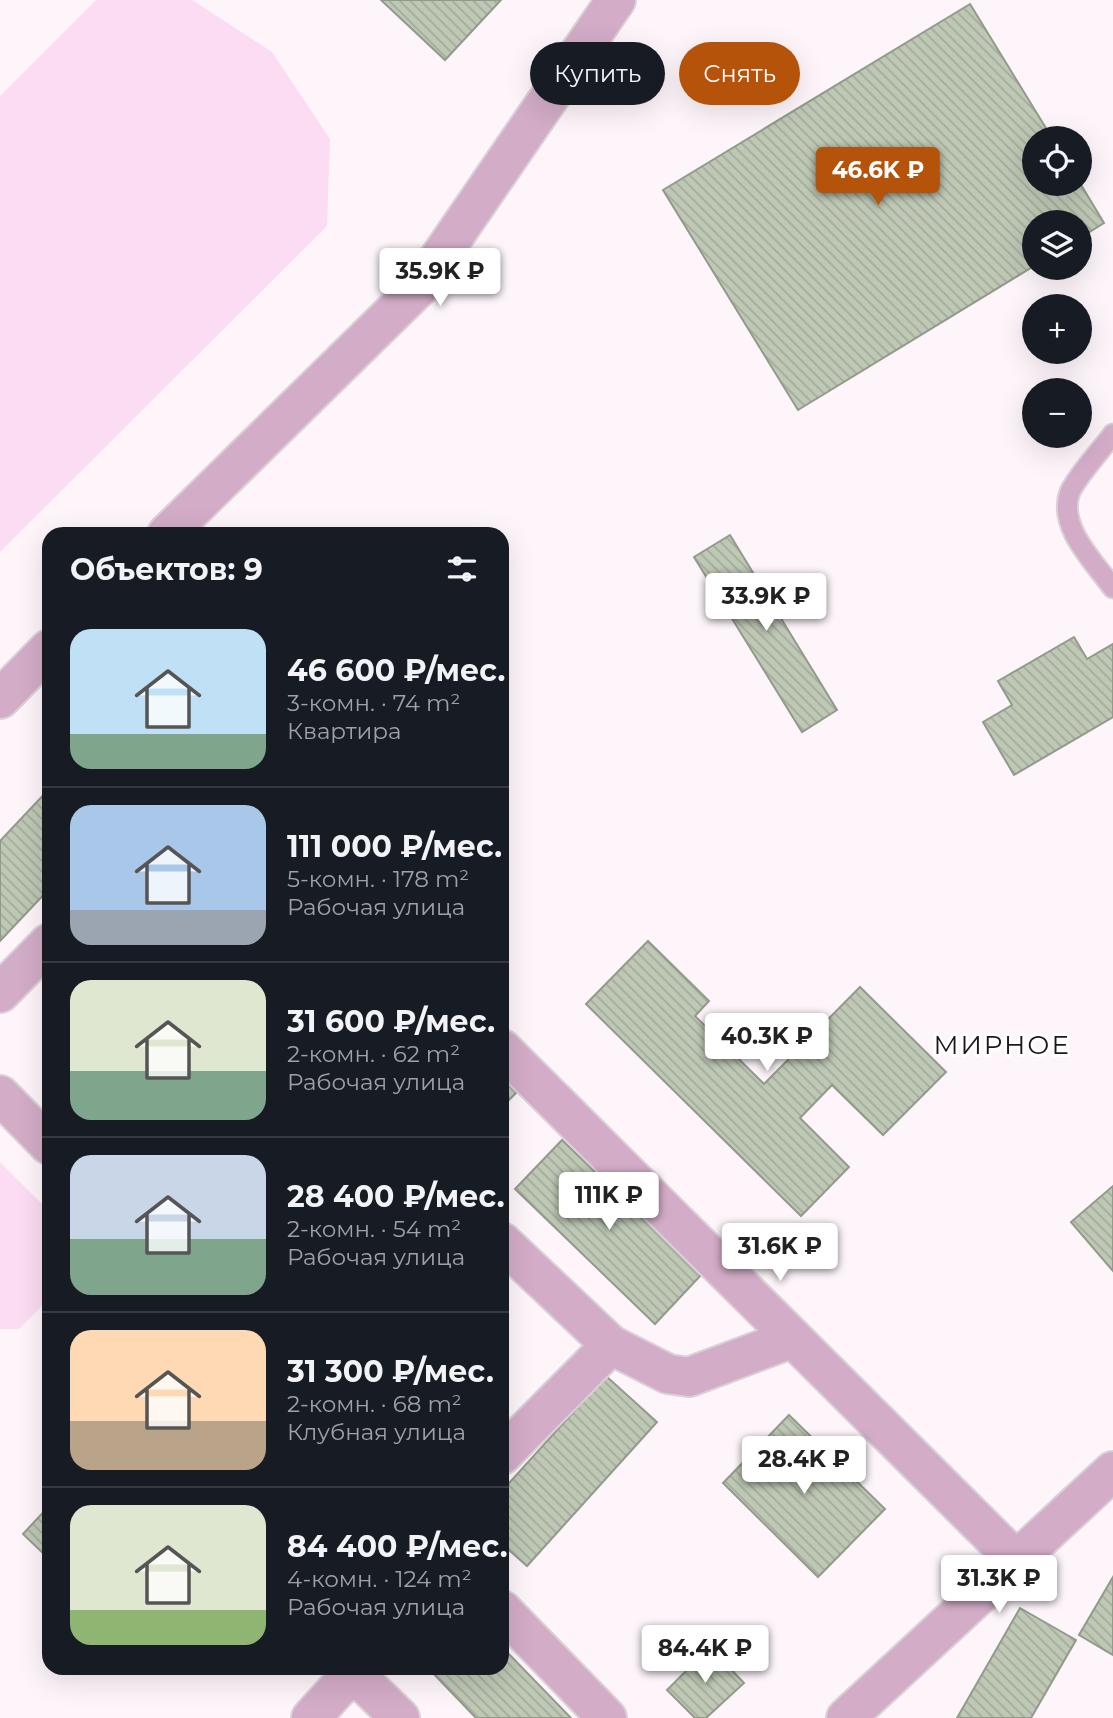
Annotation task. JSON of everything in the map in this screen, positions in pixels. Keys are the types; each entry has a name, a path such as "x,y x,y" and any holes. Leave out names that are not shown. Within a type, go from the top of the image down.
{"street":[{"path":"174,527 420,286 616,0"},
{"path":"0,699 42,656"},
{"path":"0,993 42,950"},
{"path":"509,1056 1015,1559"},
{"path":"0,1095 42,1138"},
{"path":"509,1251 611,1345 668,1374 689,1377 793,1338"},
{"path":"509,1448 611,1345"},
{"path":"846,1718 1113,1471"},
{"path":"509,1617 607,1718"},
{"path":"311,1718 340,1686 351,1680 364,1684 400,1718"}],"lane":[{"path":"1113,434 1071,490 1065,510 1073,531 1113,588"}],"shaded area":[{"path":"96,0 192,0 272,52 330,139 327,226 0,552 0,96"},
{"path":"0,1162 42,1204 42,1306 19,1329 0,1329"}],"building":[{"path":"381,0 501,0 445,60"},
{"path":"970,4 1045,126 1022,126 1022,196 1088,196 1104,223 1092,230 1092,210 1022,210 1022,273 798,410 663,190"},
{"path":"730,535 837,710 802,732 694,557"},
{"path":"1074,637 1087,659 1113,644 1113,717 1014,775 983,722 1012,705 998,681"},
{"path":"42,796 42,896 0,941 0,841"},
{"path":"648,941 709,1001 695,1016 764,1084 860,987 946,1072 883,1135 832,1085 800,1118 849,1167 801,1216 586,1004"},
{"path":"509,1085 517,1092 509,1100"},
{"path":"562,1140 702,1274 655,1324 515,1189"},
{"path":"1113,1186 1113,1271 1071,1222"},
{"path":"606,1376 657,1422 527,1566 509,1550 509,1483"},
{"path":"789,1415 885,1509 818,1577 723,1483"},
{"path":"42,1514 42,1552 23,1534"},
{"path":"1113,1577 1113,1655 1079,1635"},
{"path":"1020,1608 1076,1640 1031,1718 957,1718"},
{"path":"710,1647 744,1683 706,1718 695,1718 667,1690"},
{"path":"509,1654 571,1718 476,1718 435,1675 509,1675"}],"district":[{"name":"МИРНОЕ","path":"1002,1045"}]}
